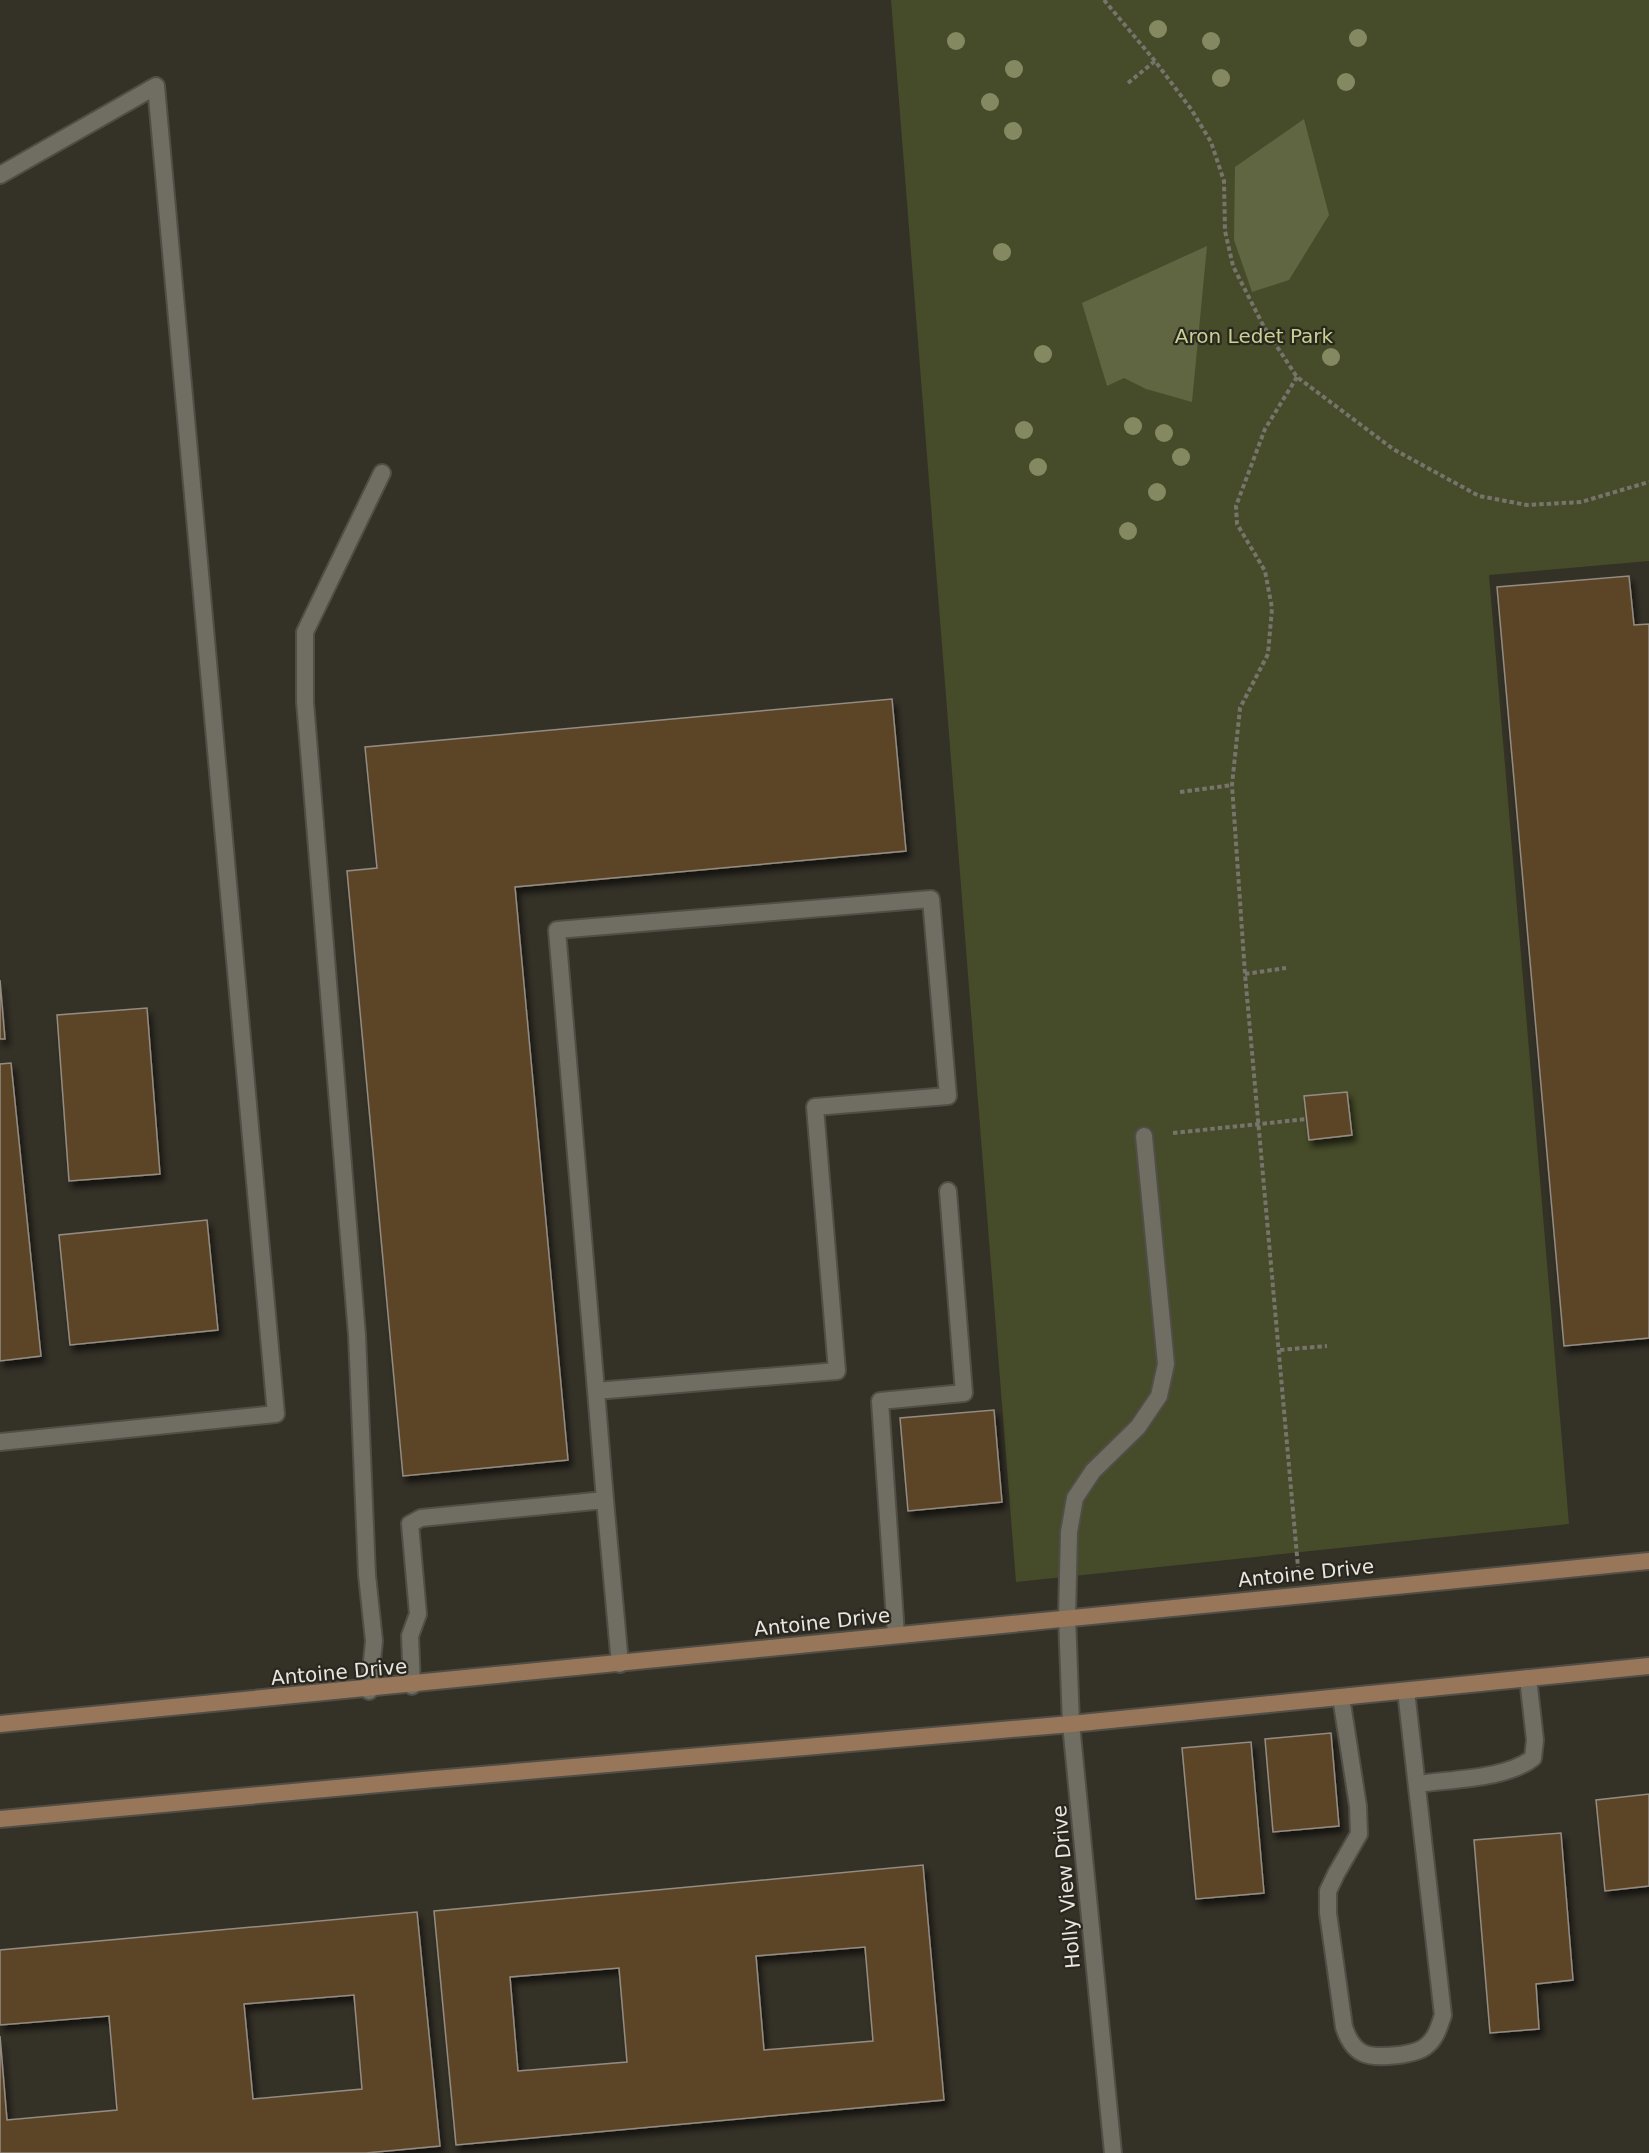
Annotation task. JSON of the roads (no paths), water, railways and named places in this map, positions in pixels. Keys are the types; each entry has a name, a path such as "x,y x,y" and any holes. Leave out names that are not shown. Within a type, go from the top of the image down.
{"main road":[{"name":"Antoine Drive","path":"0,1724 369,1691 1067,1617 1649,1561"},
{"path":"0,1819 1071,1724 1649,1666"}],"street":[{"path":"0,175 156,86 276,1414 0,1442"},
{"path":"369,1691 374,1641 367,1575 357,1335 305,702 305,632 382,473"},
{"path":"596,1391 837,1371 816,1107 948,1096 931,899 557,930 605,1500 620,1664"},
{"name":"Holly View Drive","path":"1113,2153 1071,1724 1067,1617 1069,1532 1075,1498 1093,1472 1138,1427 1159,1396 1166,1364 1144,1136"},
{"path":"896,1635 880,1401 964,1393 948,1191"},
{"path":"412,1686 410,1636 418,1614 410,1524 421,1518 605,1500"},
{"path":"1418,1784 1509,1772 1524,1766 1533,1758 1535,1740 1528,1678"},
{"path":"1341,1697 1358,1806 1359,1834 1328,1891 1328,1912 1347,2038 1353,2047 1365,2055 1377,2057 1415,2053 1425,2047 1438,2032 1443,2015 1406,1691"}],"park label":[{"name":"Aron Ledet Park","path":"1254,336"}]}
